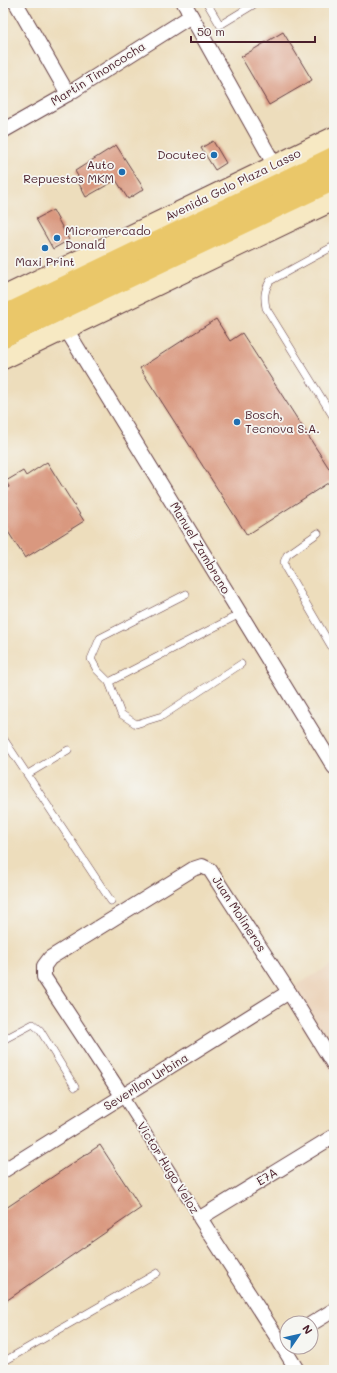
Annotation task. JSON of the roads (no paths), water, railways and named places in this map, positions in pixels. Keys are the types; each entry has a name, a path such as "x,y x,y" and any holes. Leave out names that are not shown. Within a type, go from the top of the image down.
{"main road":[{"name":"Avenida Galo Plaza Lasso","path":"3,336 289,190 334,137"},
{"name":"Avenida Galo Plaza Lasso","path":"3,359 66,329 289,190 334,158"},
{"name":"Avenida Galo Plaza Lasso","path":"3,297 289,190 334,179"},
{"name":"Avenida Galo Plaza Lasso","path":"3,317 289,190 334,200"}],"street":[{"path":"16,3 68,94"},
{"path":"184,3 289,190"},
{"name":"Martin Tinoncocha","path":"3,131 68,94 191,16"},
{"name":"Manuel Zambrano","path":"66,329 334,767"},
{"name":"Juan Molineros","path":"44,966 50,958 193,869 202,866 210,870 334,1065"},
{"name":"Victor Hugo Veloz","path":"44,966 44,977 200,1218 279,1333"},
{"name":"Severllon Urbina","path":"3,1171 289,992"},
{"name":"E7A","path":"200,1218 334,1136"},
{"path":"319,1319 334,1310"},
{"name":"Victor Hugo Veloz","path":"290,1355 297,1370"}],"lane":[{"path":"207,3 220,25 253,5"},
{"path":"334,246 270,281 265,288 264,296 266,308 334,418"},
{"path":"318,533 288,555 284,562 286,569 334,651"},
{"path":"186,594 100,638 91,659 97,670 109,682 121,714 136,724 162,716 241,664"},
{"path":"109,682 240,614"},
{"path":"3,738 111,901"},
{"path":"28,774 68,750"},
{"path":"3,1040 33,1024 40,1030 75,1087"},
{"path":"3,1362 157,1273"}],"place":[{"name":"Docutec","path":"214,155"},
{"name":"Auto Repuestos MKM","path":"122,172"},
{"name":"Micromercado Donald","path":"57,238"},
{"name":"Maxi Print","path":"45,248"},
{"name":"Bosch, Tecnova S.A.","path":"237,422"}]}
